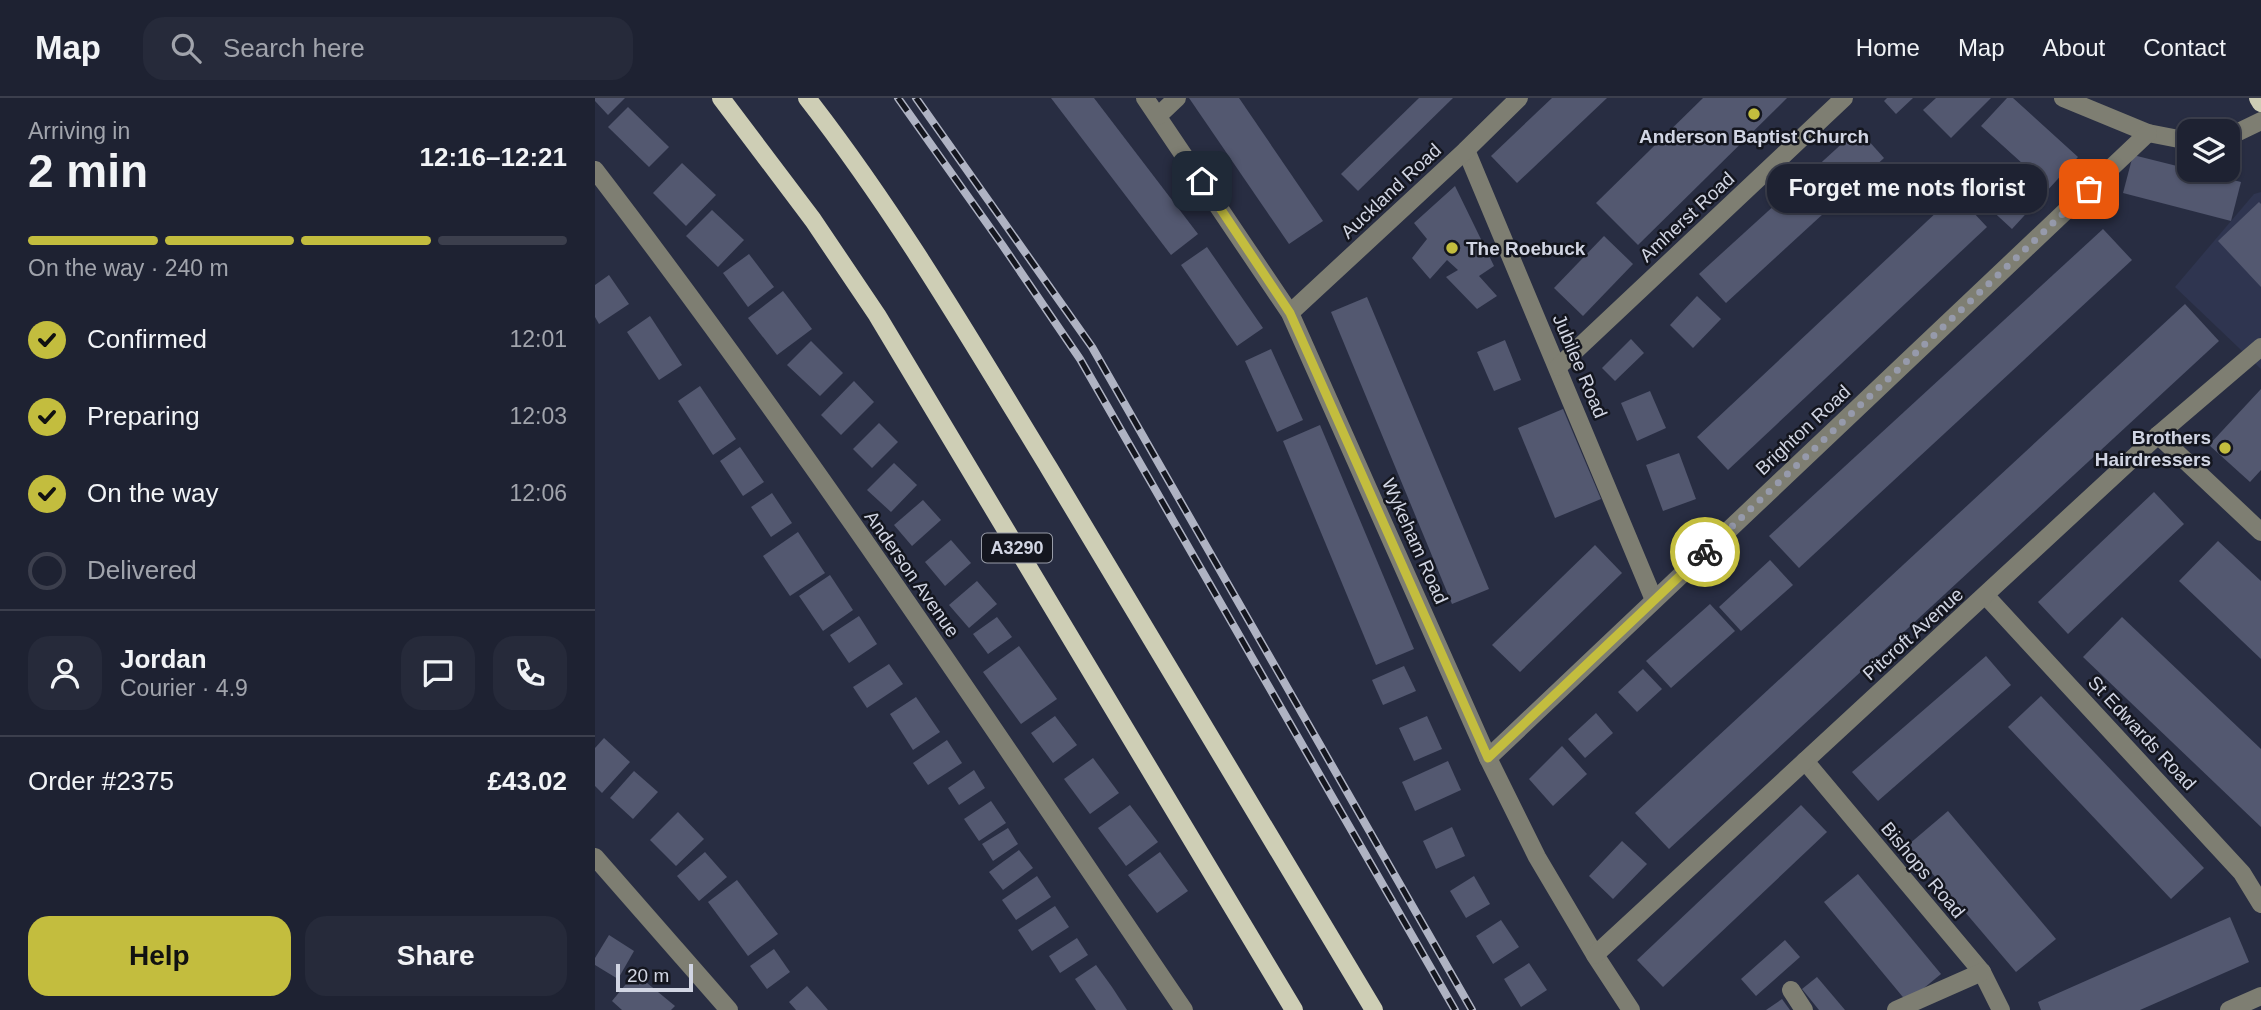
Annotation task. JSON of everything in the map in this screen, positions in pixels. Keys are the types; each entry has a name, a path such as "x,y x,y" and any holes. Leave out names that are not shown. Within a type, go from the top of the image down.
{"main road":[{"name":"A3290","path":"721,98 813,220 877,315 1294,1010"},
{"path":"807,98 885,204 937,283 1374,1010"},
{"path":"2258,98 2261,103"}],"street":[{"name":"Wykeham Road","path":"1145,98 1290,313 1488,758 1537,857 1595,955 1632,1010"},
{"path":"1158,116 1177,98"},
{"name":"Auckland Road","path":"1290,313 1519,98"},
{"name":"Amherst Road","path":"1558,366 1844,98"},
{"path":"2063,98 2148,133 2177,139"},
{"path":"2240,131 2261,121"},
{"name":"Brighton Road","path":"1488,758 2148,133"},
{"name":"Jubilee Road","path":"1466,150 1654,600"},
{"name":"Anderson Avenue","path":"595,170 670,268 884,568 1184,1010"},
{"name":"Pitcroft Avenue","path":"1595,955 2158,435 2261,347"},
{"path":"2158,435 2261,533"},
{"name":"St Edwards Road","path":"1986,596 2242,873 2261,904"},
{"name":"Bishops Road","path":"1805,761 1982,972 2001,1010"},
{"path":"595,857 729,1010"},
{"path":"1896,1010 1982,972"},
{"path":"1791,990 1804,1010"},
{"path":"2229,1010 2261,996"}],"shaded area":[{"path":"2261,192 2261,369 2175,287 2254,194"}],"building":[{"path":"595,98 625,98 608,115"},
{"path":"1051,98 1094,98 1198,234 1171,255"},
{"path":"1189,98 1239,98 1323,221 1289,244"},
{"path":"1419,98 1453,98 1358,191 1341,174"},
{"path":"1552,98 1607,98 1517,183 1491,156"},
{"path":"1703,98 1787,98 1638,245 1596,203"},
{"path":"1887,98 1913,98 1896,114 1884,101"},
{"path":"1936,98 1991,98 1951,138 1923,110"},
{"path":"2007,98 2013,98 2078,157 2012,229 1986,205 2023,164 1981,126"},
{"path":"628,107 669,147 649,167 608,127"},
{"path":"1858,129 1884,158 1726,303 1699,274"},
{"path":"2133,155 2177,166 2177,182 2241,182 2231,221 2123,193"},
{"path":"682,163 716,195 686,226 653,193"},
{"name":"The Roebuck","path":"1455,186 1494,266 1479,276 1497,296 1477,309 1446,277 1458,270 1447,260 1430,279 1412,258 1427,239 1414,223"},
{"path":"1956,194 1987,227 1728,470 1697,437"},
{"path":"2259,202 2261,204 2261,287 2218,241"},
{"path":"712,210 744,240 718,267 686,236"},
{"path":"2103,229 2132,260 1799,568 1769,536"},
{"path":"1604,236 1633,264 1583,316 1554,288"},
{"path":"1207,247 1263,328 1237,346 1181,265"},
{"path":"749,254 774,287 748,307 723,273"},
{"path":"609,275 629,304 599,324 595,317 595,285"},
{"path":"783,291 812,329 777,355 748,318"},
{"path":"1697,296 1721,319 1693,348 1670,325"},
{"path":"1367,297 1489,589 1452,604 1331,312"},
{"path":"2185,304 2219,341 1669,849 1635,813"},
{"path":"650,316 682,365 659,380 627,332"},
{"path":"1631,339 1644,353 1615,381 1602,368"},
{"path":"1505,340 1521,380 1494,391 1477,352"},
{"path":"811,341 843,373 820,396 787,365"},
{"path":"1271,349 1303,420 1277,432 1245,361"},
{"path":"854,381 874,402 841,435 821,415"},
{"path":"700,386 736,439 713,455 678,401"},
{"path":"2261,389 2261,470 2250,482 2209,445"},
{"path":"1650,391 1666,428 1637,441 1621,403"},
{"path":"1563,409 1601,499 1555,518 1518,428"},
{"path":"879,423 898,442 872,468 853,449"},
{"path":"1320,425 1414,649 1376,665 1283,441"},
{"path":"740,447 764,482 743,496 720,461"},
{"path":"1679,453 1696,499 1663,511 1646,465"},
{"path":"894,463 917,485 891,512 867,490"},
{"path":"2154,492 2184,524 2068,634 2038,602"},
{"path":"772,493 792,523 771,537 751,507"},
{"path":"923,500 941,520 912,546 894,525"},
{"path":"798,532 825,573 790,596 763,556"},
{"path":"951,540 971,563 945,586 925,562"},
{"path":"2218,541 2261,581 2261,659 2179,581"},
{"path":"1595,545 1622,573 1520,672 1492,645"},
{"path":"1770,560 1793,585 1741,631 1719,607"},
{"path":"830,575 853,610 823,631 799,596"},
{"path":"977,581 997,604 969,628 949,605"},
{"path":"1710,604 1735,631 1671,688 1646,661"},
{"path":"859,616 877,644 849,663 830,635"},
{"path":"997,617 1012,637 988,654 973,634"},
{"path":"2122,617 2261,749 2261,827 2083,657"},
{"path":"1019,646 1057,699 1021,724 983,672"},
{"path":"1986,656 2011,685 1878,801 1852,772"},
{"path":"889,664 903,684 867,708 853,687"},
{"path":"1404,666 1416,691 1383,705 1372,680"},
{"path":"1643,669 1662,689 1637,712 1618,692"},
{"path":"2041,696 2204,868 2171,899 2008,727"},
{"path":"916,697 940,732 913,750 890,714"},
{"path":"1596,713 1613,733 1585,758 1568,739"},
{"path":"1055,716 1077,745 1053,763 1031,733"},
{"path":"1427,716 1442,749 1414,761 1399,728"},
{"path":"604,738 630,762 602,793 595,786 595,748"},
{"path":"947,740 962,763 928,785 913,763"},
{"path":"1562,746 1587,774 1553,806 1529,779"},
{"path":"1093,758 1119,793 1090,814 1064,779"},
{"path":"1448,761 1461,790 1415,811 1402,782"},
{"path":"974,770 985,788 959,805 948,788"},
{"path":"634,771 658,792 633,819 610,798"},
{"path":"991,801 1006,823 979,841 964,819"},
{"path":"1130,805 1158,842 1126,866 1098,828"},
{"path":"1801,805 1827,832 1663,987 1637,960"},
{"path":"1948,811 2056,939 2016,972 1908,845"},
{"path":"678,812 704,839 676,866 650,840"},
{"path":"1452,827 1465,856 1436,869 1423,841"},
{"path":"1008,828 1018,844 993,861 982,844"},
{"path":"1622,841 1647,864 1613,899 1589,876"},
{"path":"1019,850 1033,868 1003,890 989,872"},
{"path":"705,852 727,877 699,901 677,876"},
{"path":"1160,852 1188,891 1157,913 1128,875"},
{"path":"1858,874 1941,974 1907,1002 1824,902"},
{"path":"1037,876 1051,897 1016,920 1002,900"},
{"path":"1474,876 1490,904 1466,918 1450,891"},
{"path":"737,880 778,934 748,956 708,902"},
{"path":"1055,906 1069,927 1032,951 1018,930"},
{"path":"2230,917 2249,962 2140,1010 2041,1010 2038,1002"},
{"path":"1501,920 1519,947 1493,964 1476,936"},
{"path":"609,935 634,951 618,979 595,965 595,958"},
{"path":"1077,938 1088,955 1060,973 1049,956"},
{"path":"1785,940 1800,957 1756,996 1741,979"},
{"path":"774,949 790,972 767,989 750,966"},
{"path":"1529,963 1547,990 1521,1007 1504,979"},
{"path":"1096,965 1127,1010 1096,1010 1075,979"},
{"path":"635,973 675,1006 671,1010 622,1010 612,1001"},
{"path":"1817,977 1845,1010 1819,1010 1802,989"},
{"path":"807,986 828,1010 796,1010 789,1002"},
{"path":"1782,999 1790,1010 1766,1010"}],"railway":[{"path":"898,98 1080,359 1455,1010"},
{"path":"916,98 1092,347 1472,1010"}],"way so far":[{"path":"1705,552 2089,189"}],"place":[{"name":"Anderson Baptist Church","path":"1754,114"},
{"name":"Forget me nots florist","path":"2089,189"},
{"name":"The Roebuck","path":"1452,248"},
{"name":"Brothers Hairdressers","path":"2225,448"}],"route":[{"path":"1202,181 1290,313 1488,758 1705,552"}]}
